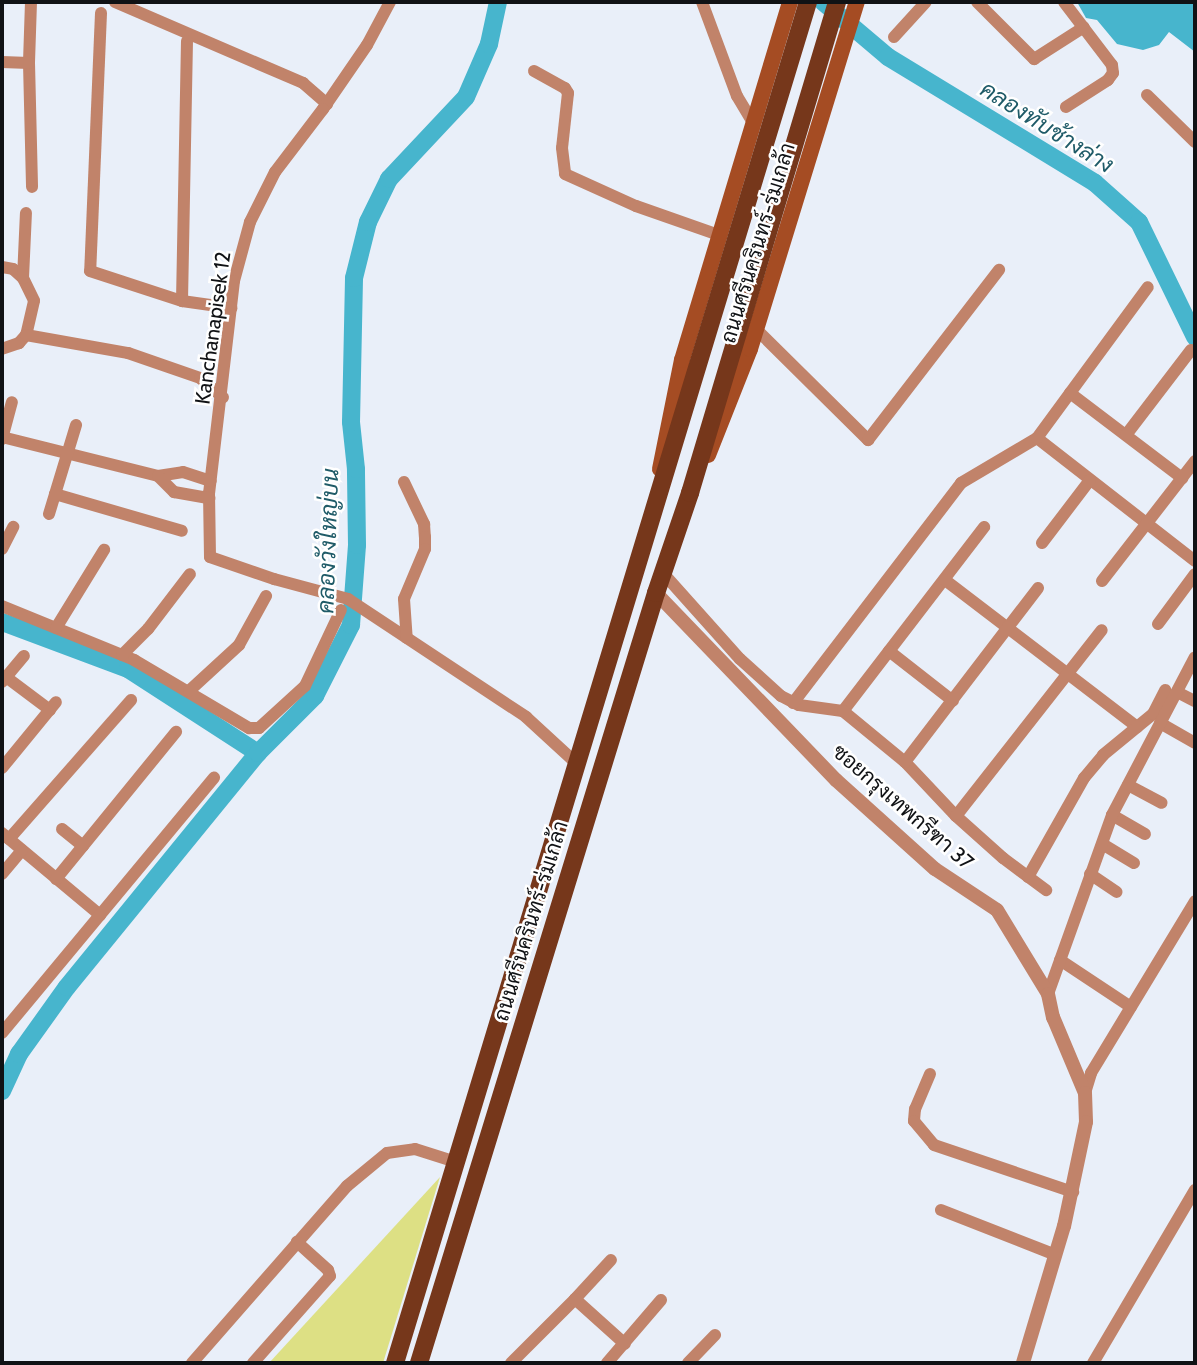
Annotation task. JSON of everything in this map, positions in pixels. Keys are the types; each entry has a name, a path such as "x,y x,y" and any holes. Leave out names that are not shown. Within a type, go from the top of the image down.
{"main road":[{"name":"ถนนศรีนครินทร์-ร่มเกล้า","path":"395,1363 657,492 808,2"},
{"name":"ถนนศรีนครินทร์-ร่มเกล้า","path":"419,1363 656,593 690,493 838,2"},
{"name":"ถนนศรีนครินทร์-ร่มเกล้า","path":"690,493 723,421 756,329 857,2"},
{"name":"ถนนศรีนครินทร์-ร่มเกล้า","path":"657,492 682,360 788,8"}],"street":[{"path":"31,2 29,63 32,187"},
{"path":"115,2 303,83 327,104"},
{"name":"Kanchanapisek 12","path":"345,604 210,557 209,498 223,397 234,281 250,222 275,172 327,104 367,45 390,2"},
{"path":"702,2 737,96 752,121"},
{"path":"894,37 926,2"},
{"path":"1064,2 1112,65 1113,73 1108,80 1066,107"},
{"path":"981,3 1034,59 1084,27"},
{"path":"101,13 90,271 182,301 232,308"},
{"path":"182,301 187,41"},
{"path":"2,62 29,63"},
{"path":"534,71 565,88 568,93 562,148 565,174 636,206 719,235"},
{"path":"1147,95 1195,142"},
{"path":"23,278 26,213"},
{"path":"2,268 13,270 23,278 34,301 26,335 19,342 2,349"},
{"path":"756,329 868,440 999,270"},
{"path":"793,702 961,483 1037,438 1148,286"},
{"path":"26,335 128,353 200,379 223,397"},
{"path":"1126,435 1191,350"},
{"path":"1070,393 1182,478"},
{"path":"12,402 2,438 158,476 183,472 211,481"},
{"path":"49,514 76,425"},
{"path":"1037,438 1195,561"},
{"path":"1102,581 1195,461"},
{"path":"158,476 174,492 209,498"},
{"path":"1042,543 1090,480"},
{"path":"404,482 424,524 425,537 425,549 404,599 407,638"},
{"path":"55,494 182,531"},
{"path":"2,549 13,527"},
{"path":"843,711 984,527"},
{"path":"56,628 104,550"},
{"path":"663,573 740,659 793,702 843,711 905,762 956,816 1046,890"},
{"path":"122,655 148,629 190,574"},
{"path":"1158,624 1195,574"},
{"path":"945,580 1136,727"},
{"path":"905,762 1038,588"},
{"name":"ซอยกรุงเทพกรีฑา 37","path":"656,593 836,780 935,869 997,910 1048,994 1054,1017 1085,1093 1086,1122 1073,1192 1023,1363"},
{"path":"189,691 239,645 266,596"},
{"path":"2,606 122,655 189,691 245,727 259,728 305,686 345,604 373,615 526,718 576,764"},
{"path":"956,816 1102,630"},
{"path":"888,651 953,701"},
{"path":"2,768 53,706 4,679 24,656"},
{"path":"1028,877 1084,778 1103,755 1153,714 1195,660"},
{"path":"1048,994 1090,874 1104,845 1112,815 1160,723 1171,691"},
{"path":"1171,691 1195,701"},
{"path":"100,915 6,836 131,700"},
{"path":"1160,723 1195,743"},
{"path":"56,879 176,732"},
{"path":"2,1033 214,778"},
{"path":"1128,785 1162,803"},
{"path":"1112,815 1145,834"},
{"path":"62,829 83,846"},
{"path":"1104,845 1134,863"},
{"path":"2,874 22,850"},
{"path":"1090,874 1117,892"},
{"path":"1085,1093 1091,1073 1195,901"},
{"path":"1060,960 1131,1007"},
{"path":"929,1074 915,1110 914,1121 934,1145 1073,1192"},
{"path":"192,1363 347,1186 387,1153 415,1149 456,1162"},
{"path":"1093,1363 1193,1199"},
{"path":"941,1210 1056,1255"},
{"path":"253,1363 330,1276 328,1270 297,1242"},
{"path":"511,1363 611,1260"},
{"path":"575,1299 625,1344"},
{"path":"607,1363 661,1300"},
{"path":"688,1363 715,1335"}],"green space":[{"path":"440,1177 383,1363 269,1363"}],"water":[{"path":"1077,2 1195,2 1195,52 1169,32 1159,45 1143,50 1117,44 1097,20 1086,18"}],"waterway":[{"name":"คลองวังใหญ่บน","path":"2,1091 19,1054 67,987 258,753 315,696 351,625 357,545 356,469 351,422 354,278 368,222 389,179 466,97 489,44 498,2"},
{"name":"คลองทับช้างล่าง","path":"823,2 888,57 1095,183 1139,222 1195,337"},
{"path":"2,622 128,669 258,753"}]}
